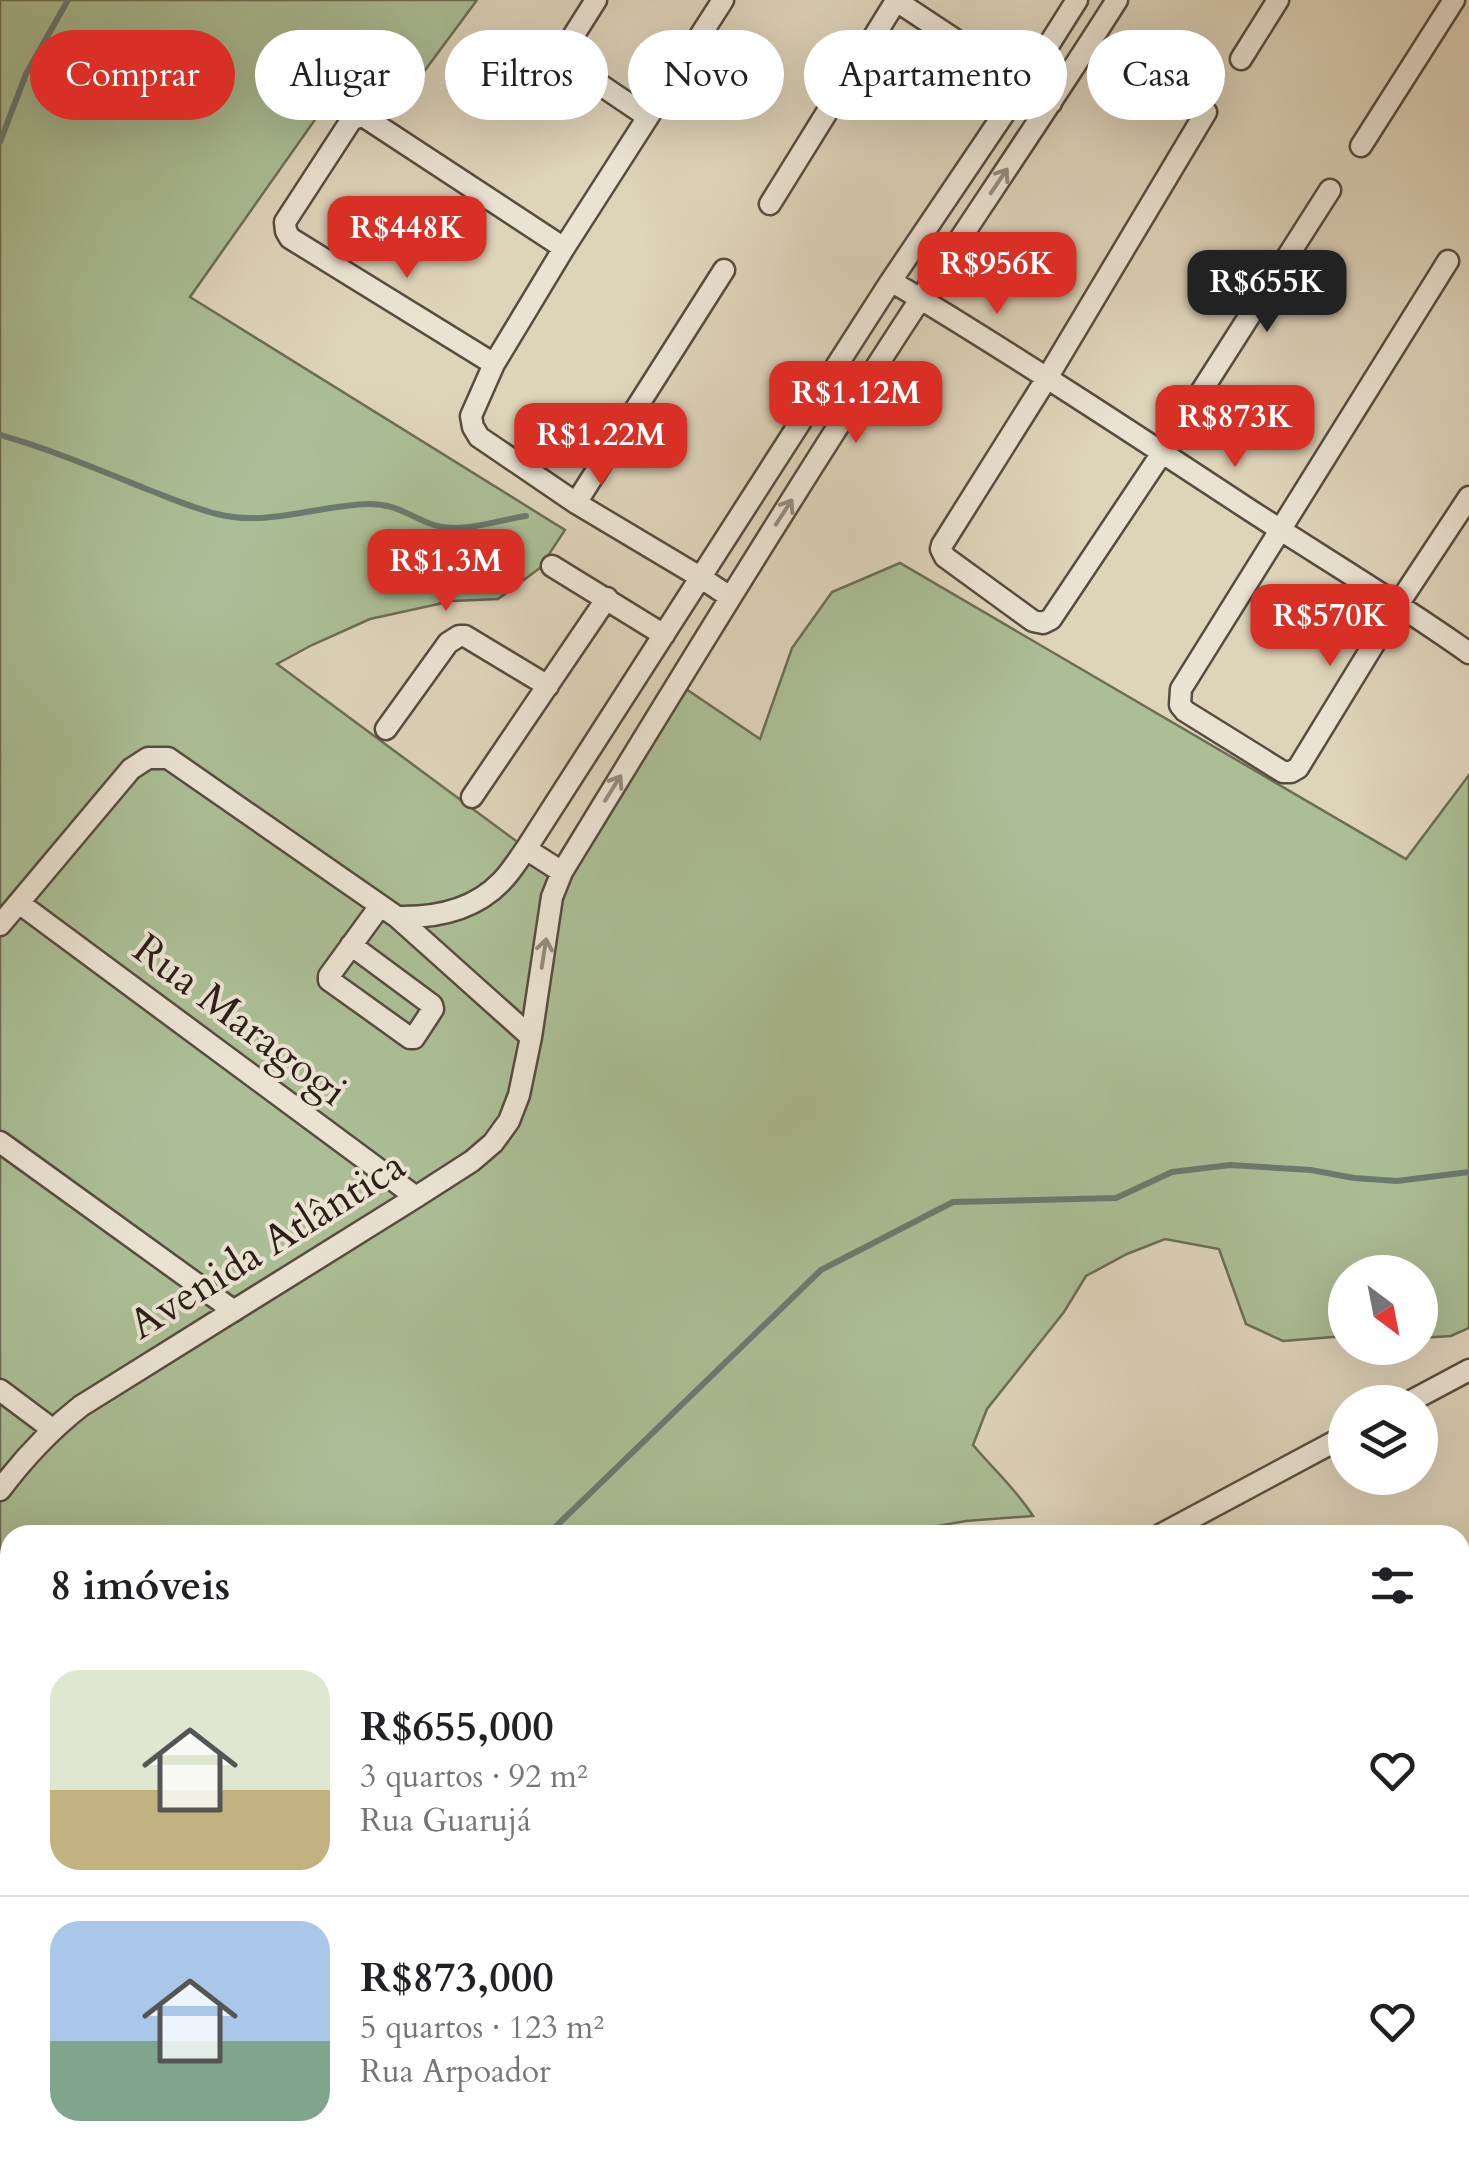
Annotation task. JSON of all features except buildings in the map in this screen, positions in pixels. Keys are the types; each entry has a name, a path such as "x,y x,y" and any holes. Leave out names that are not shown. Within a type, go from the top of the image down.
{"street":[{"path":"596,0 564,55 571,64 628,102"},
{"path":"704,30 723,0"},
{"path":"770,204 895,0 941,30"},
{"path":"1058,30 1077,0"},
{"name":"Avenida Atlântica","path":"1067,79 1117,0"},
{"path":"1241,60 1278,0"},
{"path":"1361,146 1454,0"},
{"path":"494,364 290,238 285,222 352,120 363,116 564,248"},
{"path":"645,120 494,364 471,416 480,437 576,503 730,597"},
{"path":"388,911 424,918 456,911 485,896 502,881 1000,120"},
{"name":"Avenida Atlântica","path":"0,1490 52,1429 81,1406 416,1197 493,1143 510,1120 520,1095 552,898 562,872 730,597 920,299 1041,120"},
{"path":"1201,120 941,549 945,558 1033,621 1051,619 1330,190"},
{"path":"1448,261 1181,689 1180,705 1185,712 1284,772 1298,768 1469,497"},
{"path":"576,503 724,270"},
{"path":"891,281 1399,603 1469,653"},
{"path":"552,566 664,634"},
{"path":"472,797 608,598"},
{"path":"386,729 448,643 459,636 548,686"},
{"path":"0,925 131,769 148,758 158,757 177,762 388,911 531,1037"},
{"path":"526,849 562,872"},
{"name":"Rua Maragogi","path":"20,902 416,1197"},
{"path":"351,945 432,1005 414,1038 328,976 351,945 388,911"},
{"path":"0,1142 234,1311"},
{"path":"1438,1387 1469,1370"},
{"path":"0,1390 52,1429"},
{"path":"1186,1525 1328,1445"}],"green space":[{"path":"0,0 477,0 455,30 445,30 445,43 425,70 425,30 255,30 255,120 315,120 190,297 565,530 540,568 498,599 452,601 370,619 277,664 562,875 686,689 760,739 792,648 832,592 900,563 1406,859 1469,775 1469,1328 1438,1337 1438,1255 1328,1255 1328,1337 1283,1341 1246,1324 1219,1249 1165,1239 1086,1276 1064,1312 987,1409 973,1445 1033,1516 943,1525 0,1525"}],"waterway":[{"path":"0,142 26,74 68,0"},
{"path":"0,435 189,506 236,517 274,517 369,504 396,509 445,527 468,527 526,516"},
{"path":"557,1525 821,1270 953,1202 1116,1198 1172,1172 1230,1165 1397,1181 1469,1172"}]}
